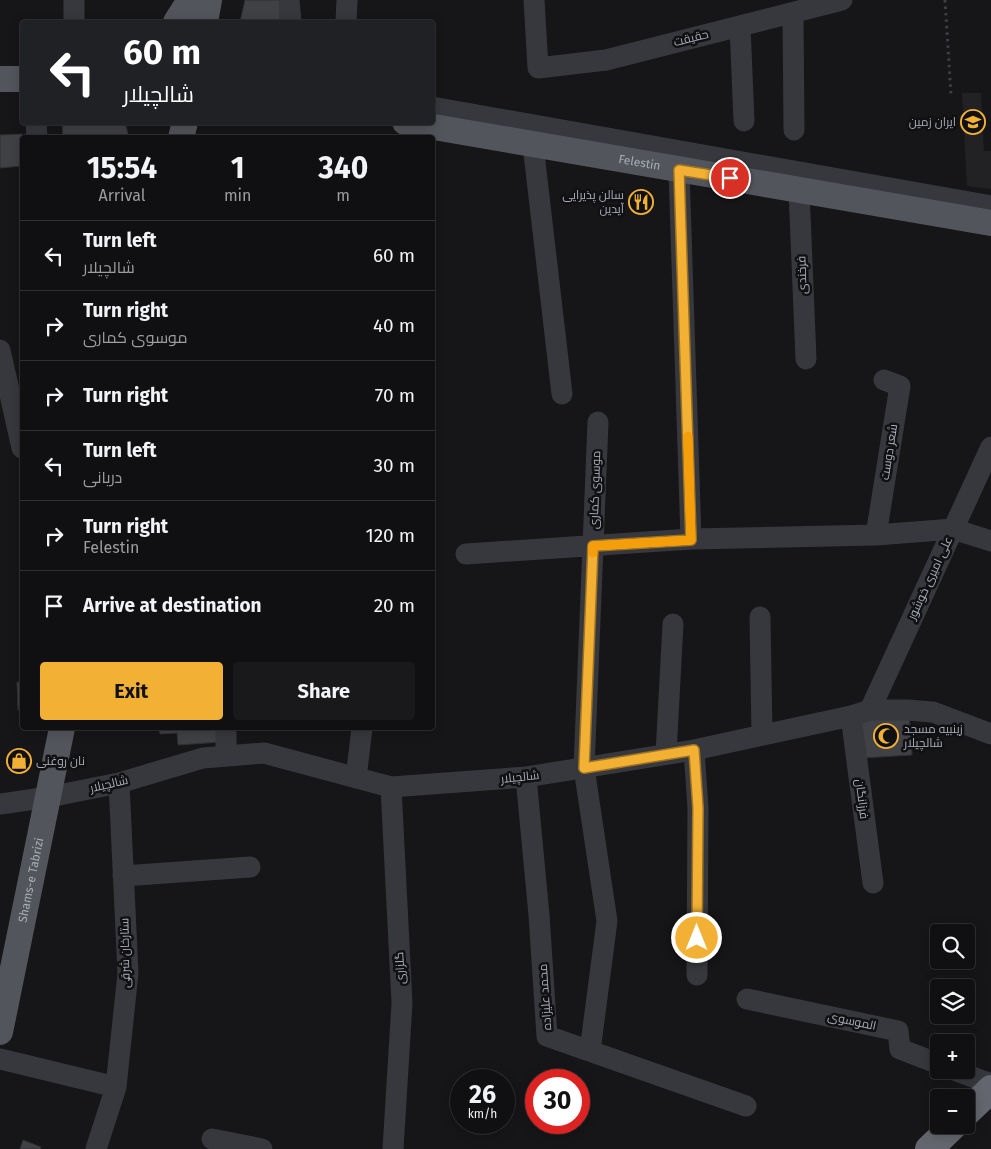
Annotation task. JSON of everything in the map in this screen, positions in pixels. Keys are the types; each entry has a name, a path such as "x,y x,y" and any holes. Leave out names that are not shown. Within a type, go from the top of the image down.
{"highway":[{"path":"975,1104 991,1089"},
{"path":"929,1149 945,1134"}],"main road":[{"path":"177,20 190,0"},
{"path":"205,20 209,0"},
{"path":"0,79 20,79"},
{"name":"Felestin","path":"422,125 991,223"},
{"name":"Shams-e Tabrizi","path":"0,1032 8,952 48,797 62,730"}],"street":[{"path":"74,0 74,20"},
{"path":"289,0 291,20"},
{"path":"346,0 346,20"},
{"name":"حقیقت","path":"534,0 538,68 606,60 842,0"},
{"path":"793,12 794,130"},
{"path":"740,26 744,121"},
{"path":"435,107 991,206"},
{"path":"533,145 562,394"},
{"path":"679,170 691,540"},
{"name":"فرخندی","path":"799,190 806,359"},
{"path":"0,350 20,439"},
{"name":"شعر دوست","path":"876,535 900,386 884,380"},
{"name":"موسوی کماری","path":"590,1051 607,921 584,768 598,422"},
{"name":"علی امیری خوشور","path":"861,713 953,529 991,447"},
{"path":"466,554 691,540 876,535 953,529 991,541"},
{"path":"760,617 762,735"},
{"path":"666,754 673,624"},
{"name":"شالچیلار","path":"0,804 119,783 203,758 264,753 391,787 526,777 584,768 694,750 861,713 907,710 933,712 991,734"},
{"name":"فرزانگان","path":"861,713 873,883"},
{"path":"226,730 226,756"},
{"path":"356,778 362,730"},
{"path":"694,750 698,808 697,975"},
{"name":"محمد علیزاده","path":"526,777 539,915 547,1036 746,1106"},
{"name":"ستارخان شرقی","path":"96,1149 116,1087 128,973 119,783"},
{"name":"گلزاری","path":"391,787 402,1003 393,1149"},
{"path":"123,876 250,867"},
{"name":"الموسوی","path":"747,999 898,1031 900,1049 930,1061"},
{"path":"0,1059 116,1087"},
{"path":"975,1078 991,1084"},
{"path":"212,1139 262,1149"}],"path":[{"path":"945,0 951,95"}],"shaded area":[{"name":"ایران زمین","path":"962,93 981,93 984,151 991,151 991,189 967,186"}],"building":[{"path":"245,0 280,0 280,20 240,20"},
{"path":"62,125 126,125 128,135 63,135"},
{"path":"22,134 20,135 20,166 0,168 0,135"},
{"path":"17,682 20,682 20,710 18,710"},
{"name":"زینبیه مسجد شالچیلار","path":"909,714 912,755 863,758 861,717"},
{"path":"159,730 222,730 221,742 178,745 177,733 160,734"},
{"path":"23,1140 41,1147 40,1149 20,1149"}],"slow traffic":[{"path":"593,553 593,546 691,540 688,436"}],"place":[{"name":"ایران زمین","path":"973,122"},
{"name":"سالن پذیرایی آیدین","path":"641,202"},
{"name":"زینبیه مسجد شالچیلار","path":"886,736"},
{"name":"نان روغنی","path":"19,761"}],"route":[{"path":"697,938 698,808 694,750 584,768 593,546 691,540 679,170 730,178"}]}
